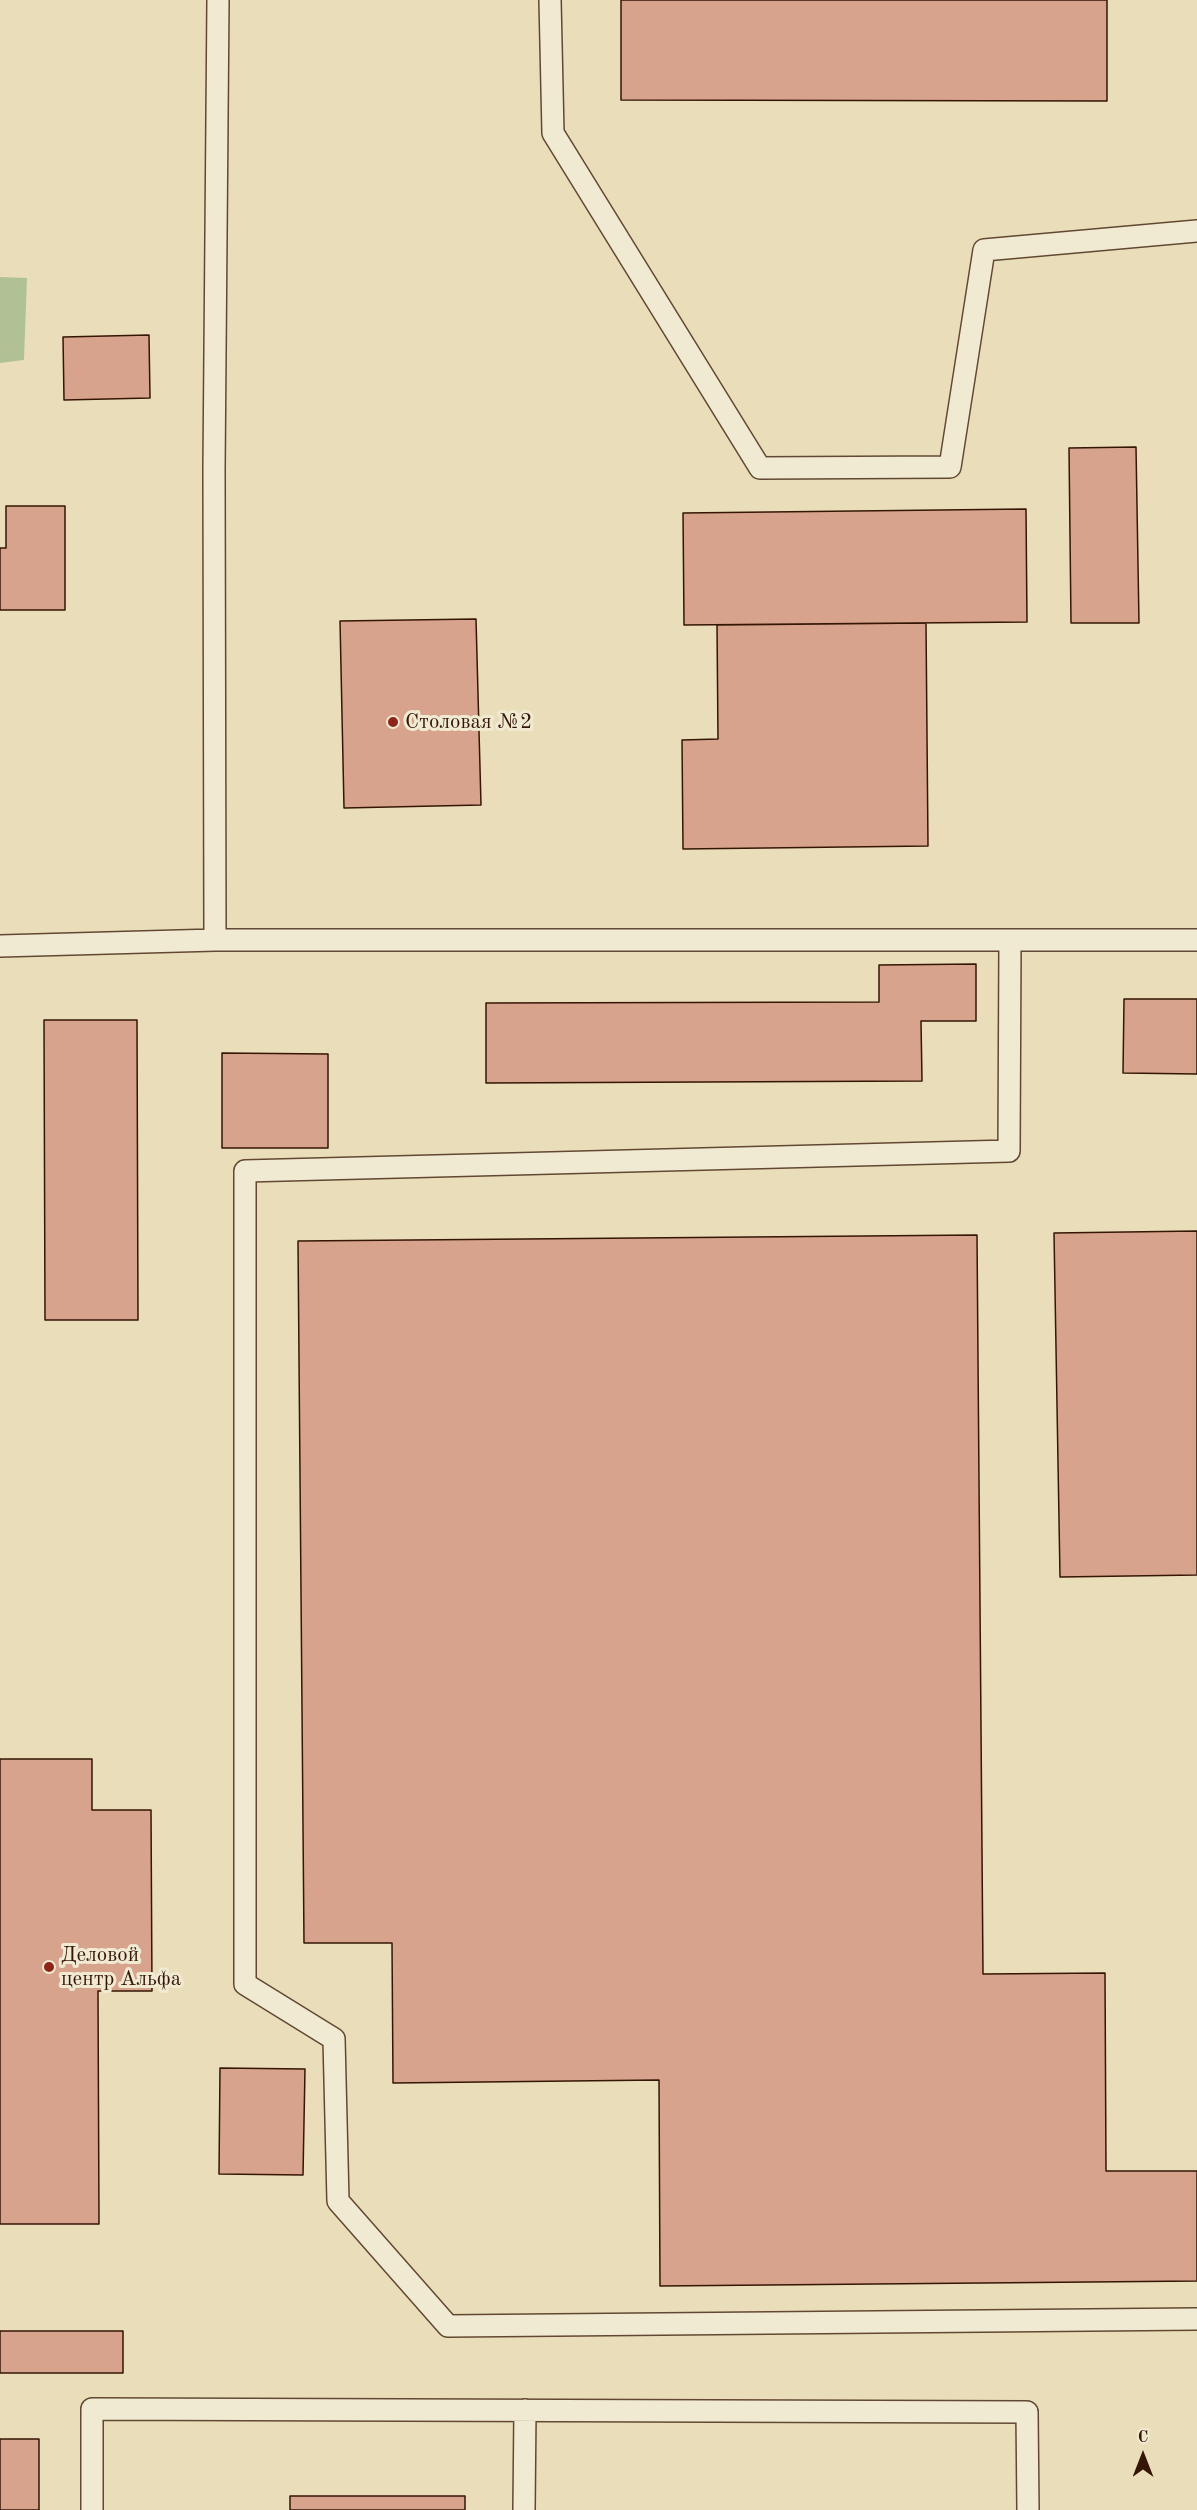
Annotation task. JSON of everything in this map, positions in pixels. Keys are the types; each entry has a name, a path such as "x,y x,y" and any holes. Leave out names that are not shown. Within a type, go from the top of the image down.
{"lane":[{"path":"215,940 214,469 218,0"},
{"path":"550,0 553,133 760,468 950,467 984,250 1197,231"},
{"path":"0,946 215,940 1197,940"},
{"path":"1010,940 1009,1151 245,1171 245,1984 334,2039 338,2201 448,2326 1197,2319"},
{"path":"92,2510 92,2409 1027,2412 1028,2510"},
{"path":"524,2510 525,2409"}],"green space":[{"path":"0,277 27,278 24,360 0,363"}],"building":[{"path":"621,0 1107,0 1107,101 621,100"},
{"path":"149,335 150,398 64,400 63,337"},
{"path":"1136,447 1139,623 1071,623 1069,448"},
{"path":"6,506 65,506 65,610 0,610 0,548 6,548"},
{"path":"1026,509 1027,622 684,625 683,513"},
{"path":"476,619 481,805 344,808 340,621"},
{"path":"926,623 928,846 683,849 682,740 718,739 717,625"},
{"path":"976,964 976,1021 921,1021 922,1081 486,1083 486,1003 879,1002 879,965"},
{"path":"1124,999 1197,999 1197,1074 1123,1073"},
{"path":"44,1020 137,1020 138,1320 45,1320"},
{"path":"222,1053 328,1054 328,1148 222,1148"},
{"path":"1197,1231 1197,1575 1060,1577 1054,1233"},
{"path":"977,1235 983,1974 1105,1973 1106,2171 1197,2171 1197,2281 660,2286 659,2080 393,2083 392,1943 304,1943 298,1241"},
{"path":"0,1759 92,1759 92,1810 151,1810 152,1991 98,1991 99,2224 0,2224"},
{"path":"220,2068 305,2069 303,2175 219,2174"},
{"path":"0,2331 123,2331 123,2373 0,2373"},
{"path":"0,2439 39,2439 39,2510 0,2510"},
{"path":"290,2496 465,2496 465,2510 290,2510"}],"place":[{"name":"Столовая №2","path":"393,722"},
{"name":"Деловой центр Альфа","path":"49,1967"}]}
